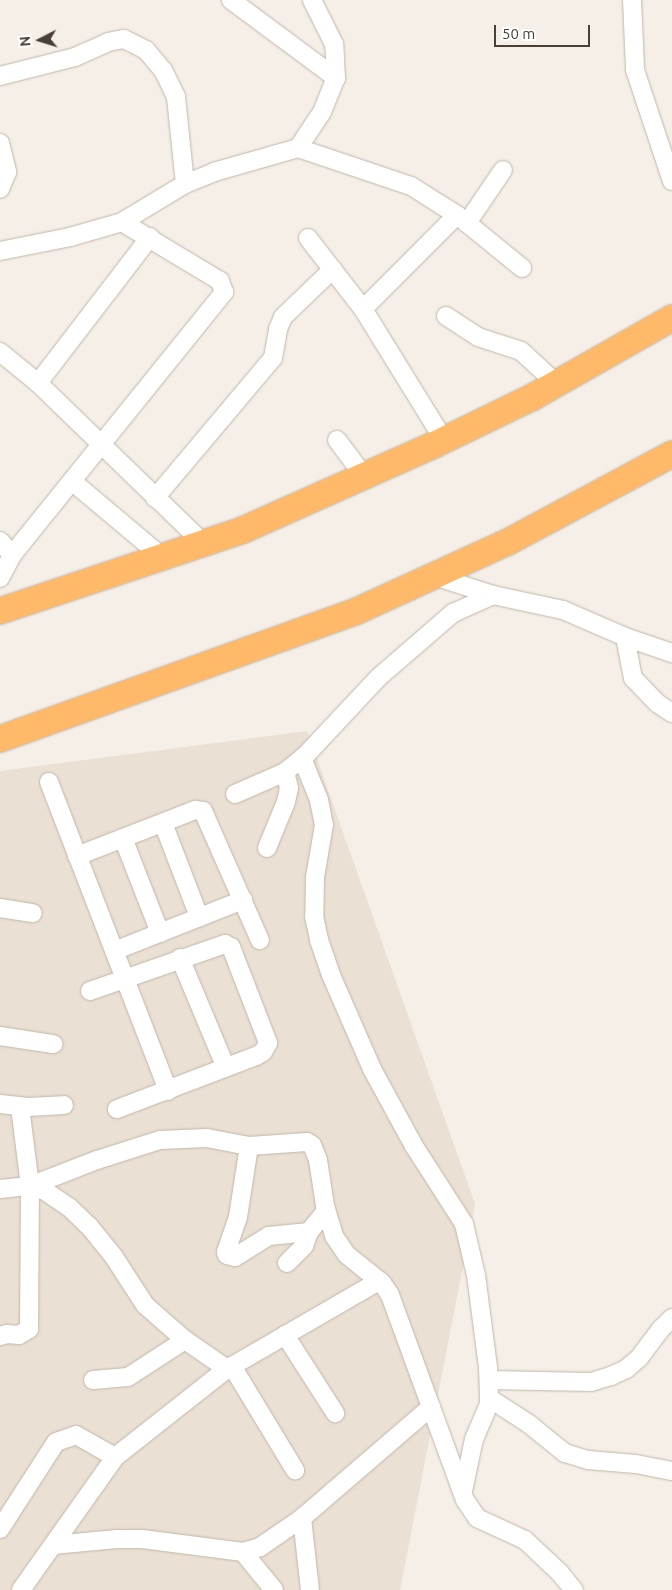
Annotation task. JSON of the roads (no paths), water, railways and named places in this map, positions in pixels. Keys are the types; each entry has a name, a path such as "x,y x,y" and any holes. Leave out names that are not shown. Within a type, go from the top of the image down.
{"highway":[{"path":"0,611 243,530 444,440 557,384 672,318"},
{"path":"0,739 357,612 508,542 672,454"}],"street":[{"path":"231,0 336,78"},
{"path":"298,148 322,112 336,78 334,44 312,0"},
{"path":"632,0 635,70 672,180"},
{"path":"0,76 75,57 108,42 124,39 146,50 163,70 176,97 185,184"},
{"path":"0,143 7,172 0,189"},
{"path":"0,251 70,237 122,222 185,184 214,172 298,148 411,186 462,219 522,268"},
{"path":"363,309 462,219 503,170"},
{"path":"0,578 12,555 73,482 224,292 220,280 122,222"},
{"path":"38,383 150,237"},
{"path":"308,238 363,309 444,440"},
{"path":"156,498 273,358 278,329 283,317 333,269"},
{"path":"446,316 478,337 521,351 557,384"},
{"path":"3,361 38,383 204,544"},
{"path":"337,440 364,476"},
{"path":"73,482 162,557"},
{"path":"0,541 12,555"},
{"path":"434,576 493,595 563,610 672,653"},
{"path":"235,794 285,772 302,758 379,677 452,613 493,595"},
{"path":"625,636 634,678 657,704 672,713"},
{"path":"302,758 320,800 324,825 315,877 314,916 319,940 331,975 372,1070 414,1146 464,1224 476,1275 489,1404 474,1439 462,1491"},
{"path":"267,848 286,802 289,788 285,772"},
{"path":"49,782 168,1091"},
{"path":"78,856 195,810 203,811 244,900 260,940"},
{"path":"163,822 199,917"},
{"path":"123,838 160,933"},
{"path":"114,951 244,900"},
{"path":"0,908 33,913"},
{"path":"90,991 124,977 221,944 231,947 268,1043 263,1052 168,1091 117,1109"},
{"path":"180,958 226,1068"},
{"path":"0,1036 53,1044"},
{"path":"0,1104 20,1107 64,1105"},
{"path":"0,1336 7,1334 20,1335 29,1329 30,1186 20,1107"},
{"path":"0,1189 30,1186 105,1157 160,1140 207,1138 250,1146 307,1142 312,1145 318,1160 326,1211 334,1236 347,1256 379,1281 390,1295 462,1491 477,1518 525,1540 560,1573 574,1590"},
{"path":"250,1146 238,1216 226,1252 227,1255 235,1257 269,1236 309,1232"},
{"path":"30,1186 45,1191 69,1207 90,1226 114,1257 145,1305 185,1340 229,1368 295,1470"},
{"path":"288,1264 304,1246 309,1232 326,1211"},
{"path":"20,1590 116,1458 229,1368 379,1281"},
{"path":"488,1380 591,1382 611,1376 626,1369 639,1358 672,1318"},
{"path":"285,1335 335,1413"},
{"path":"93,1380 128,1376 185,1340"},
{"path":"489,1398 529,1424 565,1453 588,1460 636,1464 672,1471"},
{"path":"52,1545 117,1539 142,1539 243,1552 260,1547 302,1518 431,1407"},
{"path":"0,1529 56,1442 76,1435 116,1458"},
{"path":"302,1518 310,1590"},
{"path":"243,1552 274,1590"}]}
